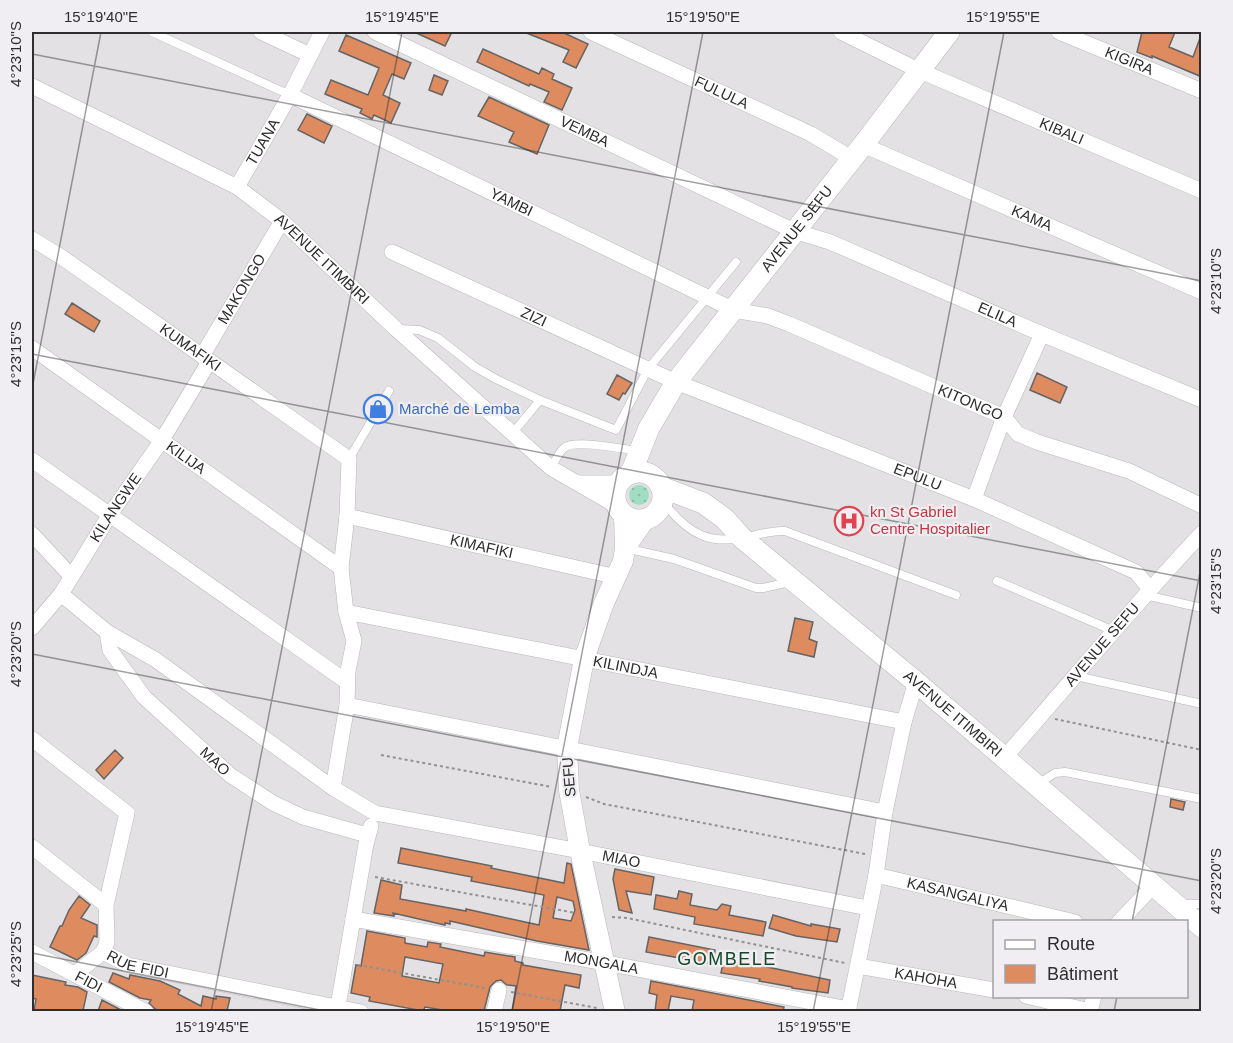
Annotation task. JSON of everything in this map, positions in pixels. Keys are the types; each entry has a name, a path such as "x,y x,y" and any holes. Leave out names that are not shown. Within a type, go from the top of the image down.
{"main road":[{"name":"AVENUE SEFU","path":"625,478 640,451 649,428 676,382 949,32"},
{"path":"649,428 663,499 657,512"},
{"path":"659,484 645,473 625,478 615,497 621,510 636,519 657,512 702,503"},
{"name":"AVENUE ITIMBIRI","path":"659,484 702,503 725,519 742,538 916,682 1202,927"}],"street":[{"path":"261,32 310,55"},
{"name":"TUANA","path":"237,187 290,95 322,32"},
{"name":"VEMBA","path":"375,32 794,231"},
{"name":"FULULA","path":"591,32 811,134 857,151"},
{"name":"KIBALI","path":"841,32 920,71 1202,191"},
{"name":"KIGIRA","path":"1059,32 1202,91"},
{"name":"AVENUE ITIMBIRI","path":"32,86 237,187 282,221 396,329 551,468 621,510"},
{"name":"YAMBI","path":"290,95 734,310"},
{"name":"KAMA","path":"857,151 1202,292"},
{"name":"MAKONGO","path":"162,440 282,221"},
{"name":"ELILA","path":"794,231 830,242 1042,334 1202,400"},
{"name":"KUMAFIKI","path":"32,239 63,258 349,459"},
{"name":"ZIZI","path":"392,252 676,382"},
{"name":"KITONGO","path":"734,310 768,316 789,324 1004,417 1018,434 1129,471 1202,506"},
{"path":"974,500 1004,417 1042,334"},
{"name":"KILIJA","path":"32,348 341,568"},
{"name":"EPULU","path":"676,382 974,500 1136,572 1147,591"},
{"name":"KILANGWE","path":"33,624 61,594 109,516 162,440"},
{"path":"333,788 347,705 347,682 354,641 346,612 341,568 347,516 349,459"},
{"path":"32,460 347,682"},
{"path":"579,483 625,478"},
{"path":"621,510 625,548"},
{"path":"625,548 657,512"},
{"name":"KIMAFIKI","path":"347,516 617,577"},
{"name":"AVENUE SEFU","path":"1004,758 1147,591 1202,533"},
{"path":"32,534 71,576"},
{"name":"SEFU","path":"615,1011 580,851 569,790 567,748 584,658 604,603 617,577 625,548"},
{"path":"61,594 107,632 156,660 333,788 375,813 368,835 337,1009"},
{"name":"KILINDJA","path":"346,612 904,722"},
{"name":"MAO","path":"107,632 110,650 144,697 230,776 303,817 368,835"},
{"path":"849,1010 876,875 885,812 904,722 916,682"},
{"path":"347,705 885,812"},
{"name":"RUE FIDI","path":"32,740 127,813 106,904 107,942 103,952 128,965 337,1009 361,1011"},
{"name":"MIAO","path":"375,813 868,908"},
{"path":"32,847 106,904"},
{"name":"KASANGALIYA","path":"876,875 1071,920"},
{"path":"1120,920 1153,886"},
{"name":"MONGALA","path":"352,919 606,963 849,1010"},
{"name":"FIDI","path":"32,952 146,1011"},
{"path":"75,974 103,952"},
{"name":"KAHOHA","path":"858,966 993,990"},
{"path":"494,1011 500,990"},
{"path":"1039,998 1091,1006"}],"lane":[{"path":"152,32 290,95"},
{"path":"396,329 419,330 438,338 475,367 540,400 616,430 648,369 709,298 736,262"},
{"path":"349,459 389,391"},
{"path":"513,434 540,400"},
{"path":"551,468 564,448 571,444 605,445 640,451"},
{"path":"657,512 695,533 714,540 742,538 772,530 785,531 956,595"},
{"path":"625,548 674,559 756,588 794,581"},
{"path":"997,581 1114,631"},
{"path":"1147,591 1202,608"},
{"path":"1076,676 1202,704"},
{"path":"1037,785 1055,773 1065,772 1202,799"},
{"path":"1173,903 1202,904"}],"path":[{"path":"1040,716 1202,750"},
{"path":"381,755 569,790 604,804 878,857"},
{"path":"346,963 615,1011"}],"green space":[{"path":"639,485 646,488 649,495 646,502 639,505 632,502 629,495 632,488"}],"building":[{"path":"414,32 452,32 445,46"},
{"path":"524,32 562,32 588,44 576,68 563,62 569,50"},
{"path":"1142,32 1175,32 1169,47 1193,57 1200,38 1202,39 1202,77 1137,52"},
{"path":"346,35 411,63 404,79 392,74 383,95 400,103 391,123 374,115 372,119 360,113 362,109 325,94 331,80 368,95 379,68 339,51"},
{"path":"483,49 539,74 542,68 554,74 552,79 572,88 562,110 544,102 549,92 530,84 529,86 477,62"},
{"path":"434,75 448,81 442,95 429,90"},
{"path":"489,97 549,125 537,154 509,142 514,132 478,116"},
{"path":"307,114 332,126 324,143 298,130"},
{"path":"72,303 100,321 94,332 65,314"},
{"path":"1037,373 1067,387 1060,403 1030,390"},
{"path":"617,375 632,383 619,400 607,394"},
{"path":"795,618 813,622 809,639 817,642 814,657 788,651"},
{"path":"115,750 123,758 104,779 96,770"},
{"path":"1171,799 1185,802 1183,810 1170,807"},
{"path":"401,848 564,883 567,863 571,864 589,950 537,941 450,921 450,924 445,923 445,925 393,913 394,916 374,913 381,880 402,885 400,899 466,911 466,909 539,925 544,895 471,881 472,877 398,863","holes":["557,897 573,901 575,910 571,921 553,918"]},
{"path":"615,869 654,877 651,895 626,891 632,913 619,910 613,879"},
{"path":"679,891 692,894 690,905 717,910 722,904 731,906 729,915 766,922 763,936 694,924 695,917 654,909 656,895 677,899"},
{"path":"79,896 90,905 81,918 97,925 97,937 94,936 86,953 77,960 50,947"},
{"path":"773,915 811,926 811,924 840,929 837,942 796,936 769,928"},
{"path":"367,931 405,938 405,943 427,947 428,942 441,944 440,947 484,956 485,952 515,957 515,961 523,965 581,975 579,988 565,985 560,1011 512,1011 516,986 507,985 501,980 496,981 490,987 484,1011 448,1011 425,1007 423,1011 369,1001 370,997 351,993 356,965 361,966","holes":["405,957 443,964 439,983 402,976"]},
{"path":"649,937 715,950 713,964 646,952"},
{"path":"724,958 830,980 828,993 721,973"},
{"path":"113,973 129,979 130,975 160,981 180,990 178,994 201,1006 203,996 216,999 216,996 230,998 227,1011 162,1011 155,1009 149,1003 151,1000 140,998 109,982"},
{"path":"32,975 66,982 65,985 78,987 87,992 83,1011 34,1011 36,999 32,998"},
{"path":"651,981 784,1007 783,1011 692,1011 694,1000 671,996 668,1011 655,1011 657,995 649,993"},
{"path":"102,1000 121,1010 98,1011"}],"place":[{"name":"Marché de Lemba","path":"378,409"},
{"name":"kn St Gabriel Centre Hospitalier","path":"849,521"}],"district":[{"name":"GOMBELE","path":"727,959"}]}
